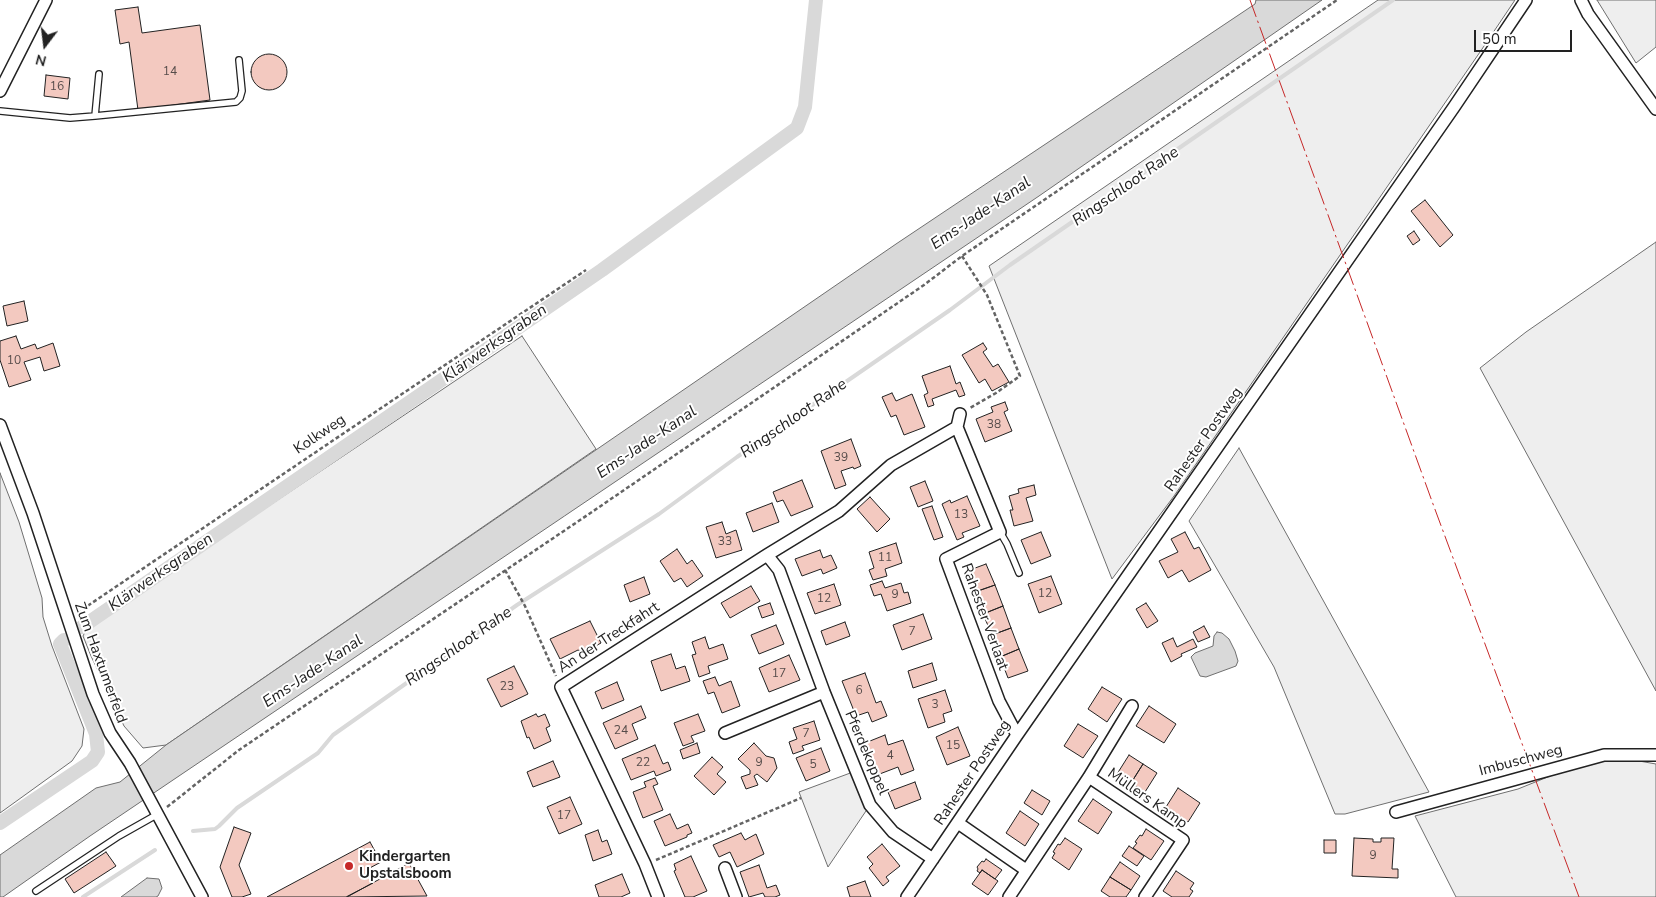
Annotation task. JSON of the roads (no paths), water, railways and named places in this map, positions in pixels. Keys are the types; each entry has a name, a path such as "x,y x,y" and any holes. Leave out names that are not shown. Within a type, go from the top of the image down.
{"street":[{"path":"0,91 46,0"},
{"name":"Rahester Postweg","path":"906,897 1454,107 1526,0"},
{"path":"1581,0 1588,14 1656,108"},
{"path":"960,414 956,427 1000,532"},
{"name":"Zum Haxtumerfeld","path":"0,425 33,514 100,710 110,733 130,763 202,897"},
{"path":"767,555 839,511 891,465 956,427"},
{"name":"Rahester Verlaat","path":"1000,532 946,559 999,701 1017,735"},
{"name":"An der Treckfahrt","path":"658,897 645,864 561,687 767,555"},
{"name":"Pferdekoppel","path":"767,555 779,570 824,692 870,805 894,832 932,859"},
{"path":"726,733 824,692"},
{"name":"Müllers Kamp","path":"1008,897 1089,777 1132,706"},
{"name":"Imbuschweg","path":"1396,812 1604,755 1656,755"},
{"name":"Müllers Kamp","path":"1089,777 1183,840 1145,897"},
{"path":"958,822 1026,870"},
{"path":"725,868 736,897"}],"lane":[{"path":"0,111 70,118 236,102 240,98 242,91 239,60"},
{"path":"96,116 99,74"},
{"path":"1000,532 1019,573"},
{"path":"36,891 119,836 158,814"}],"water":[{"name":"Ems-Jade-Kanal","path":"1256,0 1322,0 1039,196 90,836 3,897 0,897 0,855 96,788 120,782 166,745 896,244 1255,4"},
{"path":"1217,632 1222,633 1229,639 1238,661 1236,666 1206,677 1200,676 1191,657 1195,653 1213,646 1214,636"},
{"path":"147,878 159,879 162,888 158,896 121,897"}],"waterway":[{"name":"Klärwerksgraben","path":"82,627 602,270 797,128 805,107 816,0"},
{"name":"Ringschloot Rahe","path":"193,831 215,829 237,808 318,753 333,735 517,605 659,514 737,457 950,310 1010,265 1393,0"},
{"name":"Klärwerksgraben","path":"0,823 92,761 98,752 96,734 60,644 64,640"},
{"path":"83,897 155,850"}],"place":[{"name":"Kindergarten Upstalsboom","path":"349,866"}]}
